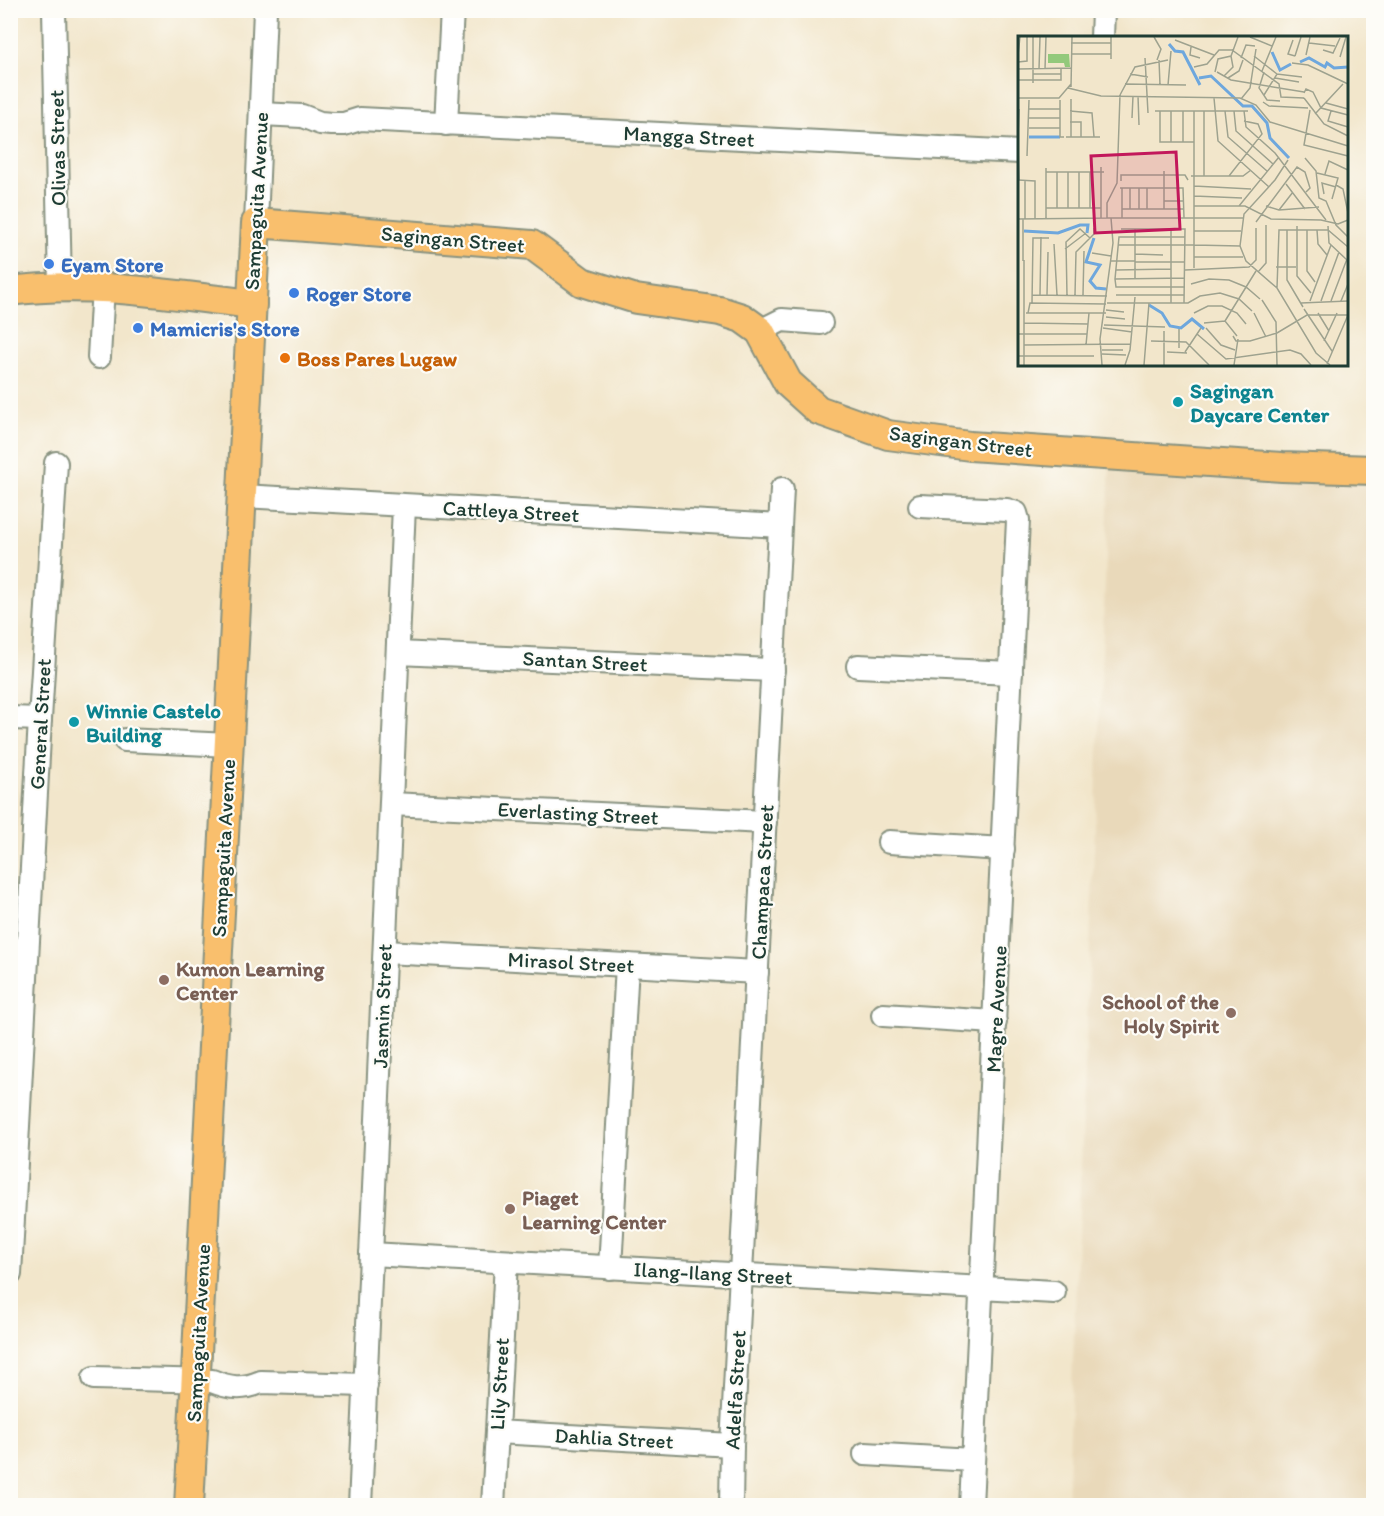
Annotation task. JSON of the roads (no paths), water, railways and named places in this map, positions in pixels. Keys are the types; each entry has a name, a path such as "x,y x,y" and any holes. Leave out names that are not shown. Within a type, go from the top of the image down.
{"main road":[{"name":"Sampaguita Avenue","path":"189,1506 204,1381 229,744 256,223"},
{"name":"Sagingan Street","path":"256,223 532,244 582,282 636,299 720,311 742,318 760,331 788,383 818,410 888,435 970,446 1374,470"},
{"path":"10,291 60,286 103,286 252,304"}],"street":[{"name":"Olivas Street","path":"54,10 60,286"},
{"name":"Sampaguita Avenue","path":"256,223 265,10"},
{"path":"446,124 452,10"},
{"path":"1102,36 1104,10"},
{"name":"Mangga Street","path":"261,114 302,116 320,111 344,112 360,119 1018,152"},
{"path":"99,357 103,286"},
{"path":"760,331 782,320 821,323"},
{"name":"General Street","path":"10,1274 56,463"},
{"name":"Champaca Street","path":"741,1275 782,489"},
{"name":"Cattleya Street","path":"242,496 780,526"},
{"name":"Jasmin Street","path":"360,1506 404,506"},
{"name":"Magre Avenue","path":"920,506 1007,510 1016,513 1018,520 971,1506"},
{"name":"Santan Street","path":"398,653 773,670"},
{"path":"858,666 1011,673"},
{"path":"10,718 40,719"},
{"path":"125,740 229,744"},
{"name":"Everlasting Street","path":"391,804 765,822"},
{"path":"889,842 1003,849"},
{"name":"Mirasol Street","path":"385,952 757,972"},
{"path":"610,1268 627,965"},
{"path":"883,1015 995,1022"},
{"name":"Ilang-Ilang Street","path":"371,1254 1054,1292"},
{"name":"Lily Street","path":"493,1506 506,1262"},
{"name":"Adelfa Street","path":"731,1506 741,1275"},
{"path":"94,1378 204,1381 226,1387 248,1388 261,1382 366,1385"},
{"name":"Dahlia Street","path":"497,1432 732,1445"},
{"path":"865,1454 974,1460"}],"place":[{"name":"Eyam Store","path":"49,264"},
{"name":"Roger Store","path":"294,293"},
{"name":"Mamicris's Store","path":"138,328"},
{"name":"Boss Pares Lugaw","path":"285,358"},
{"name":"Sagingan Daycare Center","path":"1178,402"},
{"name":"Winnie Castelo Building","path":"74,722"},
{"name":"Kumon Learning Center","path":"164,980"},
{"name":"School of the Holy Spirit","path":"1231,1013"},
{"name":"Piaget Learning Center","path":"510,1209"}]}
